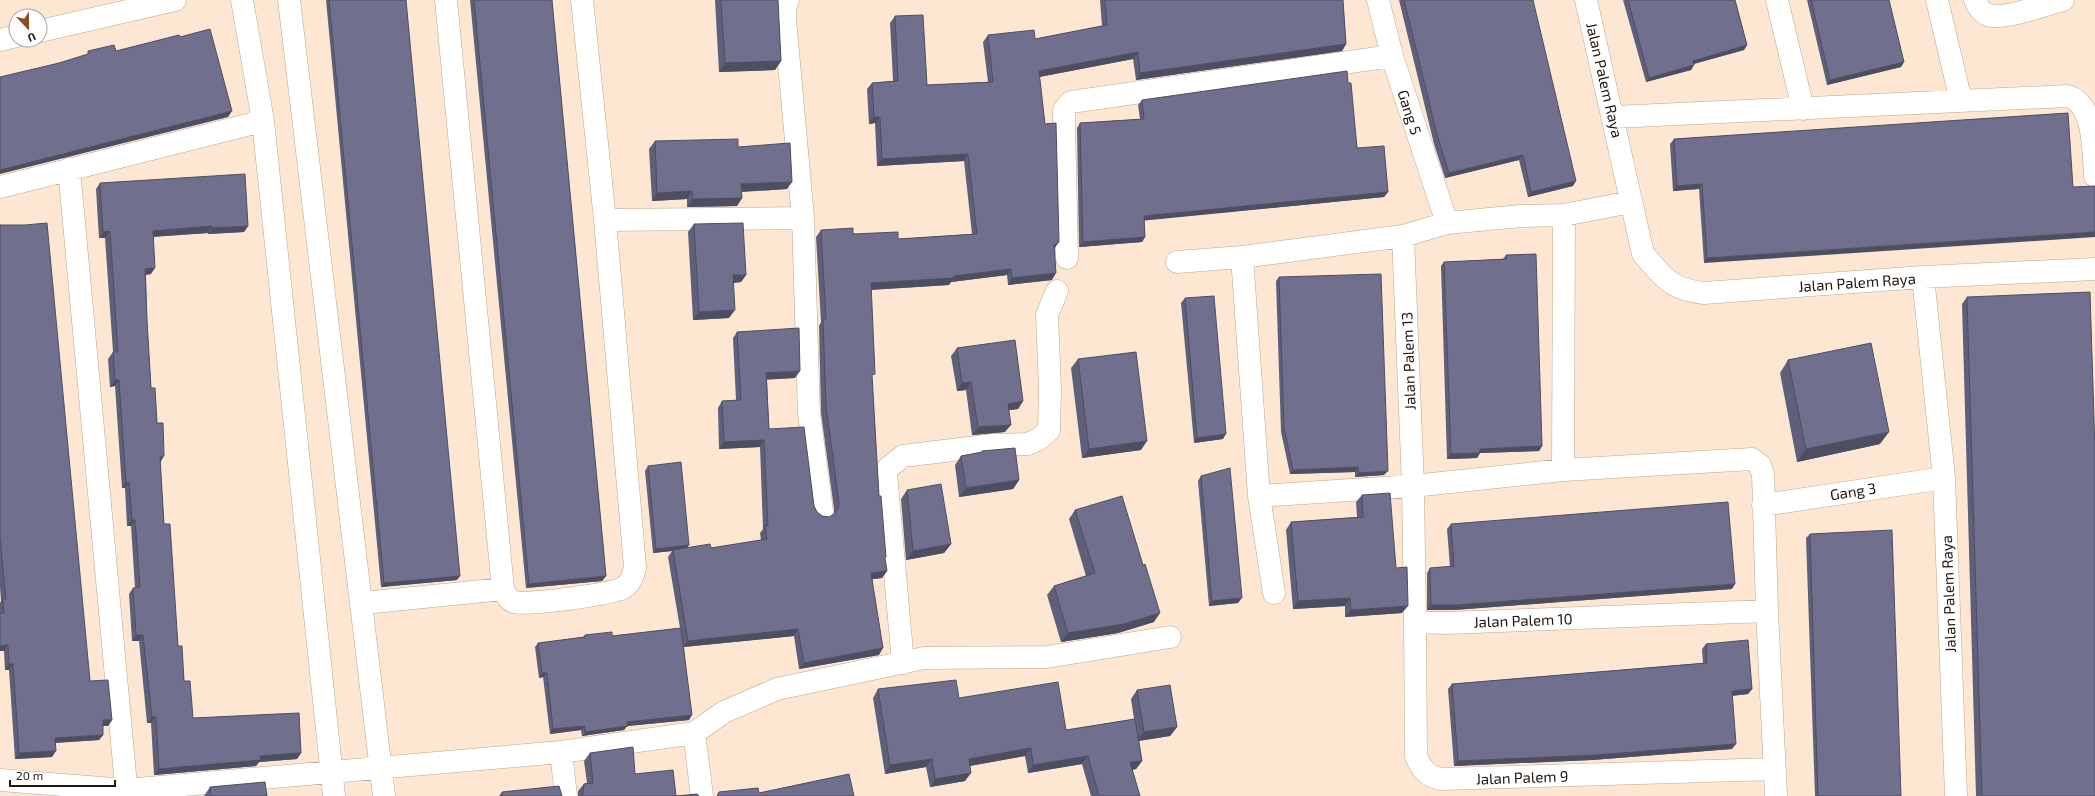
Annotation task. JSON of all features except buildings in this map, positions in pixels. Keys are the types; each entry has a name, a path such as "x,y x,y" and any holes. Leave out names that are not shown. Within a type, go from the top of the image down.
{"street":[{"path":"48,28 175,0"},
{"path":"242,0 263,121 334,796"},
{"path":"289,0 363,603 384,796"},
{"path":"446,0 503,589 507,598 512,602 530,604 618,590 627,585 632,578 635,568 605,220 582,0"},
{"path":"788,0 785,8 785,19 802,218 809,414 822,511"},
{"name":"Gang 5","path":"1378,0 1392,56 1447,223"},
{"name":"Jalan Palem Raya","path":"1586,0 1614,117 1631,202 1644,254 1669,282 1685,291 1704,293 1923,277 1944,478 1956,796"},
{"path":"1777,0 1803,109"},
{"path":"1937,0 1961,101"},
{"path":"1975,0 1982,12 1992,16 2009,14 2063,0"},
{"path":"1067,258 1064,110 1071,102 1392,56"},
{"path":"1614,117 2068,96 2076,98 2088,110 2092,125 2095,176"},
{"path":"0,187 263,121"},
{"path":"69,169 127,793"},
{"path":"1177,262 1242,257 1403,236 1447,223 1521,216 1564,215 1631,202"},
{"path":"1563,470 1564,215"},
{"path":"605,220 802,218"},
{"name":"Jalan Palem 13","path":"1403,236 1413,486"},
{"path":"1242,257 1259,496 1274,593"},
{"path":"1923,277 2095,269"},
{"path":"903,663 886,474 888,468 903,456 986,446 1028,444 1039,439 1049,430 1050,390 1047,315 1057,291"},
{"path":"1259,496 1413,486 1563,470 1752,459 1760,465 1763,474 1767,611 1776,796"},
{"name":"Gang 3","path":"1763,505 1944,478"},
{"path":"1413,486 1415,622"},
{"path":"363,603 503,589"},
{"name":"Jalan Palem 10","path":"1415,622 1447,623 1767,611"},
{"name":"Jalan Palem 9","path":"1415,622 1416,756 1420,767 1431,777 1441,779 1775,769"},
{"path":"0,777 127,793 381,767 561,752 694,733 724,712 777,689 924,658 1047,656 1170,637"},
{"path":"694,733 702,796"},
{"path":"561,752 566,796"}]}
